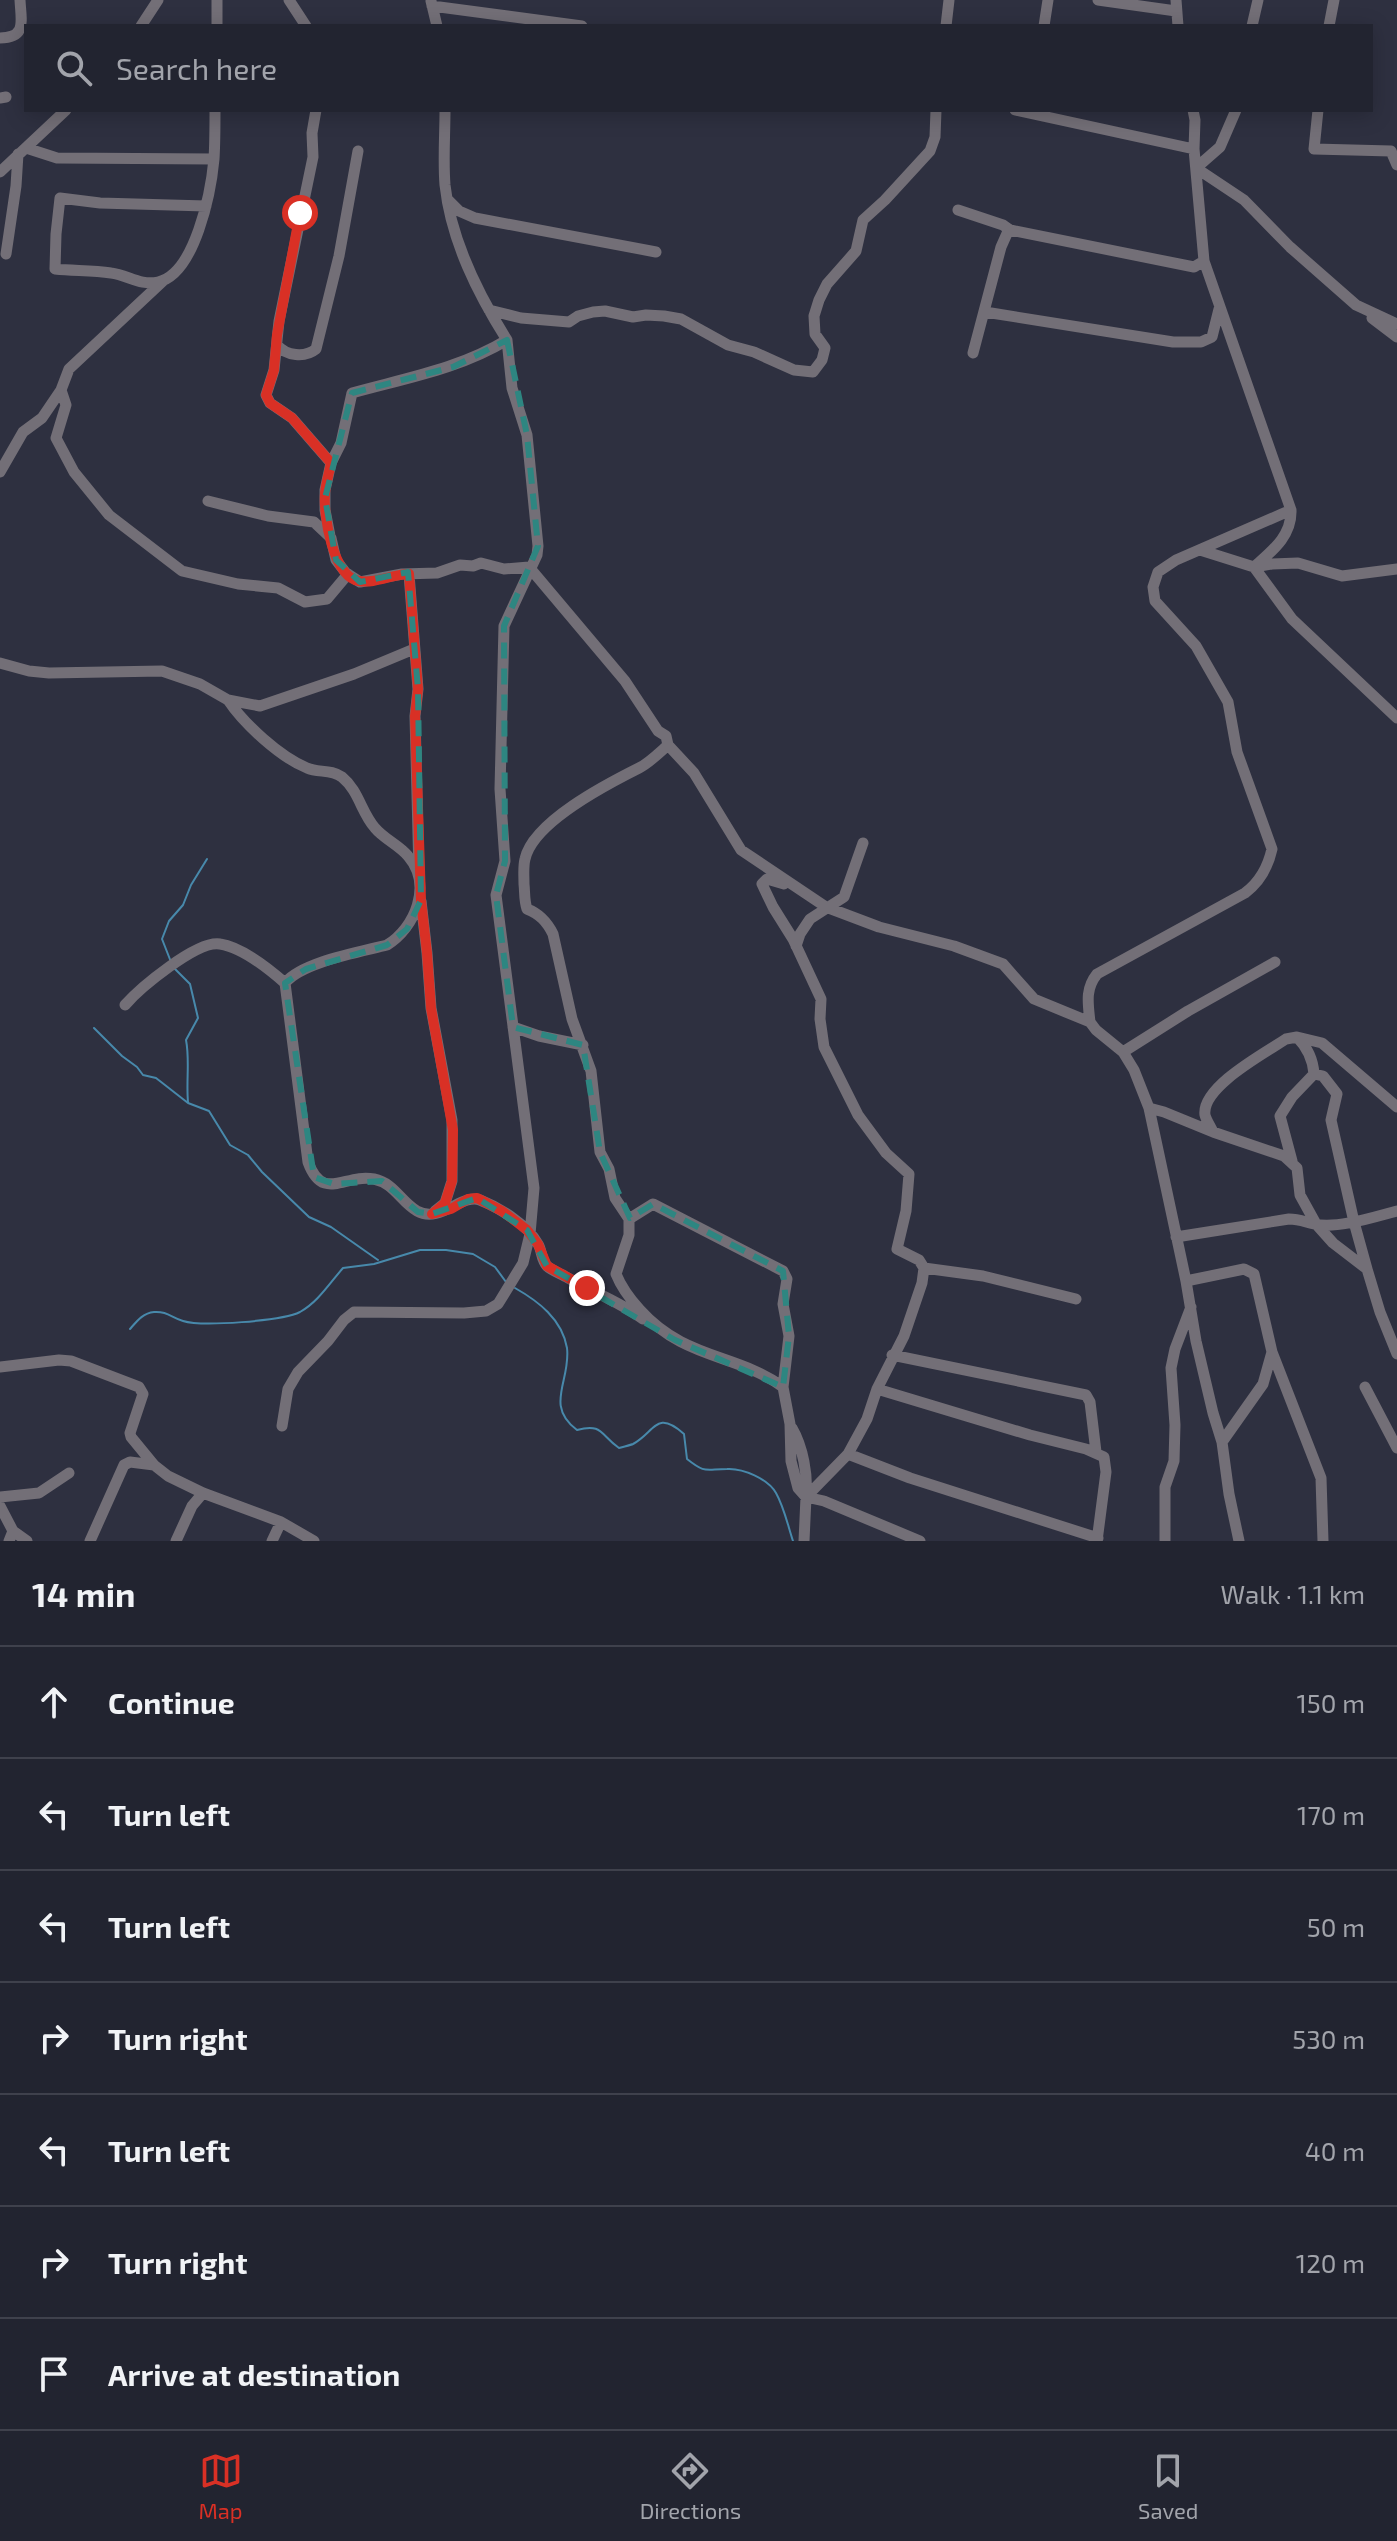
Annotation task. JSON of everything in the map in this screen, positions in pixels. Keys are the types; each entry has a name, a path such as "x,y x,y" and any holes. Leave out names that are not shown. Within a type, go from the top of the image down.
{"street":[{"path":"0,38 11,38 20,31 20,0"},
{"path":"142,24 158,0"},
{"path":"217,0 217,24"},
{"path":"289,0 305,24"},
{"path":"946,24 949,0"},
{"path":"1044,24 1048,0"},
{"path":"1098,0 1176,6"},
{"path":"1252,24 1258,0"},
{"path":"1329,24 1334,0"},
{"path":"436,24 431,3 569,24"},
{"path":"0,172 64,112"},
{"path":"0,472 23,432 42,418 61,390 69,369 182,264 206,206 214,159 215,112"},
{"path":"316,112 312,133 313,157 288,276 274,370 266,395 270,403 292,418 331,463"},
{"path":"282,1426 288,1389 298,1372 354,1312 486,1311 498,1304 523,1263 530,1234 534,1188 496,895 505,861 500,789 504,626 537,555 538,546 527,435 512,388 507,340 461,252 448,200 445,185 445,112"},
{"path":"489,310 521,318 569,322 578,316 605,311 633,317 646,315 681,319 728,345 754,352 794,370 813,372 822,360 825,348 815,334 814,316 819,300 827,284 856,251 863,220 930,151 935,137 936,112"},
{"path":"1032,112 1194,149"},
{"path":"1193,112 1204,261 1291,510 1286,534 1254,567"},
{"path":"1196,168 1220,147 1235,112"},
{"path":"1318,112 1314,149 1391,151 1397,165"},
{"path":"22,151 57,158 214,159"},
{"path":"6,254 22,151"},
{"path":"277,345 281,350 300,355 316,349 339,256 358,151"},
{"path":"1196,168 1244,200 1290,247 1397,337"},
{"path":"163,281 145,284 109,273 55,269 60,198 100,203 206,206"},
{"path":"448,200 459,211 475,218 656,252"},
{"path":"958,210 1009,229 1161,262 1194,267 1204,261"},
{"path":"973,353 1001,247 1009,229"},
{"path":"1356,305 1397,324"},
{"path":"985,312 1173,342 1201,342 1212,337 1219,307"},
{"path":"507,340 481,356 453,367 352,393 341,443 331,463 325,498 336,560 360,582 437,573 460,565 481,563 504,569 529,567"},
{"path":"61,390 66,405 56,438 70,466 109,515 182,571 238,584 278,588 305,602 327,599 348,574"},
{"path":"208,501 268,516 314,522 331,538"},
{"path":"1239,1541 1222,1442 1196,1341 1149,1108 1123,1052 1090,1022 1087,996 1090,982 1097,974 1245,893 1262,876 1269,861 1272,849 1237,752 1228,702 1196,646 1155,601 1153,587 1158,572 1176,560 1291,510"},
{"path":"1200,550 1254,567 1298,563 1342,576 1397,569"},
{"path":"529,567 625,681 658,731 666,736 668,745 694,773 741,850 826,907 879,927 954,946 1003,964 1034,999 1090,1022"},
{"path":"1254,567 1292,619 1397,718"},
{"path":"409,574 418,689 415,716 419,880 431,1008 453,1130 452,1181 445,1203 432,1214"},
{"path":"0,663 29,671 65,674 162,671 200,684 228,700 260,706 354,674 414,649"},
{"path":"228,700 253,729 291,759 310,770 339,775 355,791 375,829 409,856 419,880"},
{"path":"668,745 640,768 617,778 560,814 539,833 524,860 524,902 527,909 538,913 548,923 553,934 572,1019 591,1071 600,1152 609,1169 615,1198 629,1219 629,1235 616,1274 624,1293 651,1321 685,1345 765,1375 783,1387"},
{"path":"796,946 810,919 844,897 863,843"},
{"path":"796,888 767,879 762,884 821,999 824,1047 858,1115 886,1153 909,1174 906,1211 897,1249 919,1260 924,1268 904,1336 892,1355 867,1419 848,1454 806,1497 804,1541"},
{"path":"285,983 291,975 306,969 387,945 407,929 421,900"},
{"path":"125,1005 155,976 208,945 219,943 265,966 285,983 308,1162 314,1177 322,1183 334,1184 370,1178 382,1181 418,1212 432,1214 477,1198 502,1211 530,1234 547,1266 645,1321 651,1321"},
{"path":"1123,1052 1275,962"},
{"path":"513,1027 583,1045"},
{"path":"1297,1037 1313,1061 1314,1074 1292,1097 1280,1116 1292,1161 1297,1168 1300,1195 1316,1224 1333,1243 1367,1269"},
{"path":"1213,1132 1205,1113 1210,1094 1286,1039 1297,1037 1322,1043 1397,1107"},
{"path":"1314,1074 1323,1076 1337,1094 1331,1120 1354,1222 1377,1304 1397,1354"},
{"path":"1149,1108 1292,1161"},
{"path":"629,1219 653,1204 783,1271 787,1279 783,1304 789,1336 783,1387 798,1488 806,1497 824,1501 920,1541"},
{"path":"1176,1237 1289,1219 1303,1219 1316,1224 1354,1222 1397,1211"},
{"path":"924,1268 983,1276 1076,1299"},
{"path":"1186,1281 1244,1269 1254,1274 1272,1352 1321,1478 1323,1541"},
{"path":"1165,1541 1165,1487 1174,1461 1171,1368 1191,1307"},
{"path":"1222,1442 1263,1384 1272,1352"},
{"path":"892,1355 1086,1395 1090,1402 1096,1452"},
{"path":"0,1367 71,1361 139,1387 143,1394 130,1433 154,1465 168,1476 203,1493 281,1522 314,1541"},
{"path":"1365,1387 1397,1448"},
{"path":"848,1454 910,1478 1098,1539 1106,1472 1104,1457 1096,1452 877,1389"},
{"path":"90,1541 124,1465 130,1462 154,1465"},
{"path":"0,1497 39,1493 69,1473"},
{"path":"176,1541 192,1506 203,1493"},
{"path":"0,1506 11,1536 27,1541"},
{"path":"272,1541 281,1522"}],"highlighted area":[{"path":"507,340 527,435 538,546 504,626 505,861 496,895 513,1027 583,1045 600,1152 630,1218 653,1204 783,1271 789,1336 783,1387 675,1340 547,1266 527,1230 477,1198 432,1214 418,1212 382,1181 334,1184 314,1177 285,983 306,969 387,945 407,929 421,900 418,689 408,572 360,582 336,560 325,498 352,393 453,367"}],"waterway":[{"path":"171,962 162,939 169,921 183,905 207,859"},
{"path":"174,968 190,984 198,1018 186,1040 188,1102"},
{"path":"94,1028 143,1075 156,1078 188,1103 209,1111 230,1145 248,1155 309,1217 331,1227 378,1260"},
{"path":"130,1329 143,1316 154,1312 193,1323 224,1323 291,1315 312,1303 343,1268 374,1264 420,1250 473,1254 495,1267 506,1282"},
{"path":"515,1288 548,1312 564,1338 567,1360 560,1402 567,1421 577,1430 597,1429 619,1448 633,1444 661,1423 675,1427 684,1434 687,1459 698,1467 706,1470 740,1470 754,1475 772,1488 781,1504 793,1541"}],"route":[{"path":"300,213 277,335 277,354 266,395 270,403 292,418 331,463 325,490 327,526 336,560 346,573 360,582 409,574 418,689 415,716 419,880 431,1008 453,1130 452,1181 445,1203 432,1214 477,1198 502,1211 527,1230 538,1244 547,1266 587,1288"}]}
